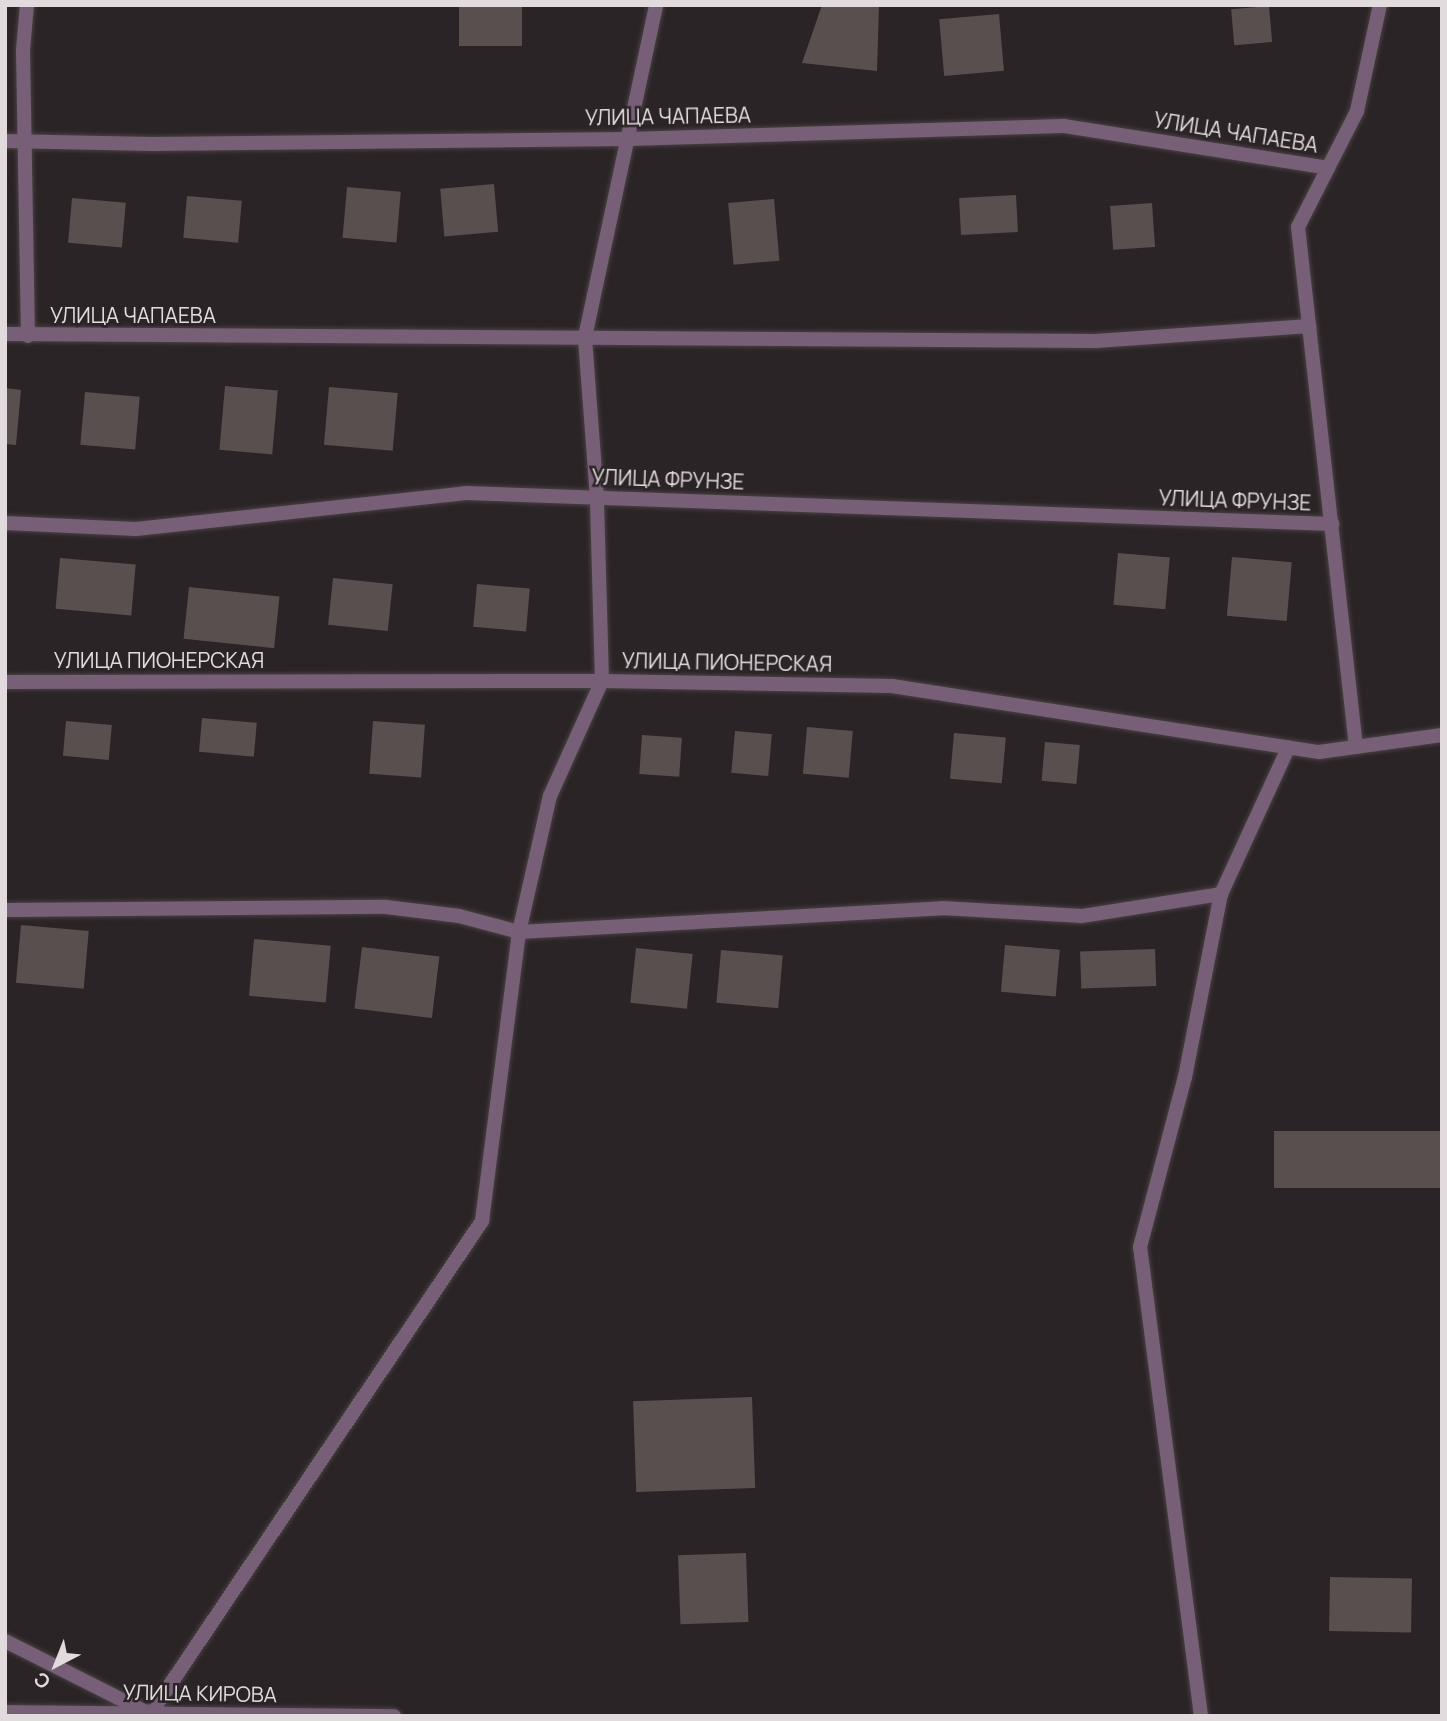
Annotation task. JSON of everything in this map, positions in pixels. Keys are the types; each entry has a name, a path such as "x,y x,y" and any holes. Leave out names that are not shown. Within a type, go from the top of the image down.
{"street":[{"path":"27,5 24,141 28,336"},
{"path":"5,1641 149,1715 482,1221 519,932 550,796 602,681 597,498 585,337 656,5"},
{"path":"1356,747 1298,227 1357,111 1380,5"},
{"name":"УЛИЦА ЧАПАЕВА","path":"5,141 628,139 1063,126 1328,168"},
{"name":"УЛИЦА ЧАПАЕВА","path":"5,334 1096,341 1309,326"},
{"name":"УЛИЦА ФРУНЗЕ","path":"5,523 136,529 466,493 1332,524"},
{"name":"УЛИЦА ПИОНЕРСКАЯ","path":"5,682 602,681 892,686 1319,752 1442,735"},
{"path":"1201,1716 1140,1247 1185,1077 1221,894 1288,748"},
{"path":"5,910 386,907 459,916 519,932 942,908 1082,916 1221,894"},
{"name":"УЛИЦА КИРОВА","path":"5,1712 394,1716"}],"building":[{"path":"459,5 522,5 522,46 459,46"},
{"path":"822,5 879,5 877,71 802,63"},
{"path":"1269,6 1272,42 1234,45 1231,9"},
{"path":"999,14 1004,71 944,76 939,19"},
{"path":"494,184 498,232 444,237 440,189"},
{"path":"347,187 401,192 396,243 343,238"},
{"path":"1016,195 1018,232 961,235 959,198"},
{"path":"187,196 242,201 238,243 183,238"},
{"path":"72,198 126,203 122,248 68,243"},
{"path":"774,199 779,261 734,265 728,203"},
{"path":"1152,203 1155,247 1113,250 1110,206"},
{"path":"225,386 278,391 272,454 219,450"},
{"path":"329,387 398,393 393,451 324,445"},
{"path":"5,388 21,390 16,445 5,444"},
{"path":"85,392 140,397 135,450 80,445"},
{"path":"1118,553 1170,558 1165,609 1113,605"},
{"path":"1232,557 1292,562 1287,621 1227,616"},
{"path":"60,558 136,565 131,615 56,609"},
{"path":"333,578 393,584 388,631 328,625"},
{"path":"477,584 530,589 526,631 473,627"},
{"path":"189,587 280,597 274,648 184,639"},
{"path":"202,718 257,723 254,757 199,752"},
{"path":"66,721 112,725 109,760 63,756"},
{"path":"373,721 425,725 421,777 369,774"},
{"path":"807,727 853,731 849,778 803,774"},
{"path":"735,731 772,734 768,776 731,773"},
{"path":"954,733 1006,738 1002,783 950,779"},
{"path":"642,735 682,738 679,777 639,774"},
{"path":"1045,742 1080,745 1076,784 1042,781"},
{"path":"21,925 89,931 84,989 16,983"},
{"path":"254,939 331,946 326,1002 249,996"},
{"path":"1005,945 1060,950 1056,997 1001,992"},
{"path":"362,947 439,957 432,1018 354,1009"},
{"path":"636,948 693,954 687,1009 630,1003"},
{"path":"1155,949 1156,986 1081,989 1080,952"},
{"path":"721,950 783,955 778,1008 716,1003"},
{"path":"1274,1131 1442,1131 1442,1188 1274,1188"},
{"path":"752,1397 755,1488 636,1492 633,1401"},
{"path":"746,1553 748,1622 680,1624 678,1555"},
{"path":"1330,1577 1412,1578 1411,1632 1329,1631"}]}
